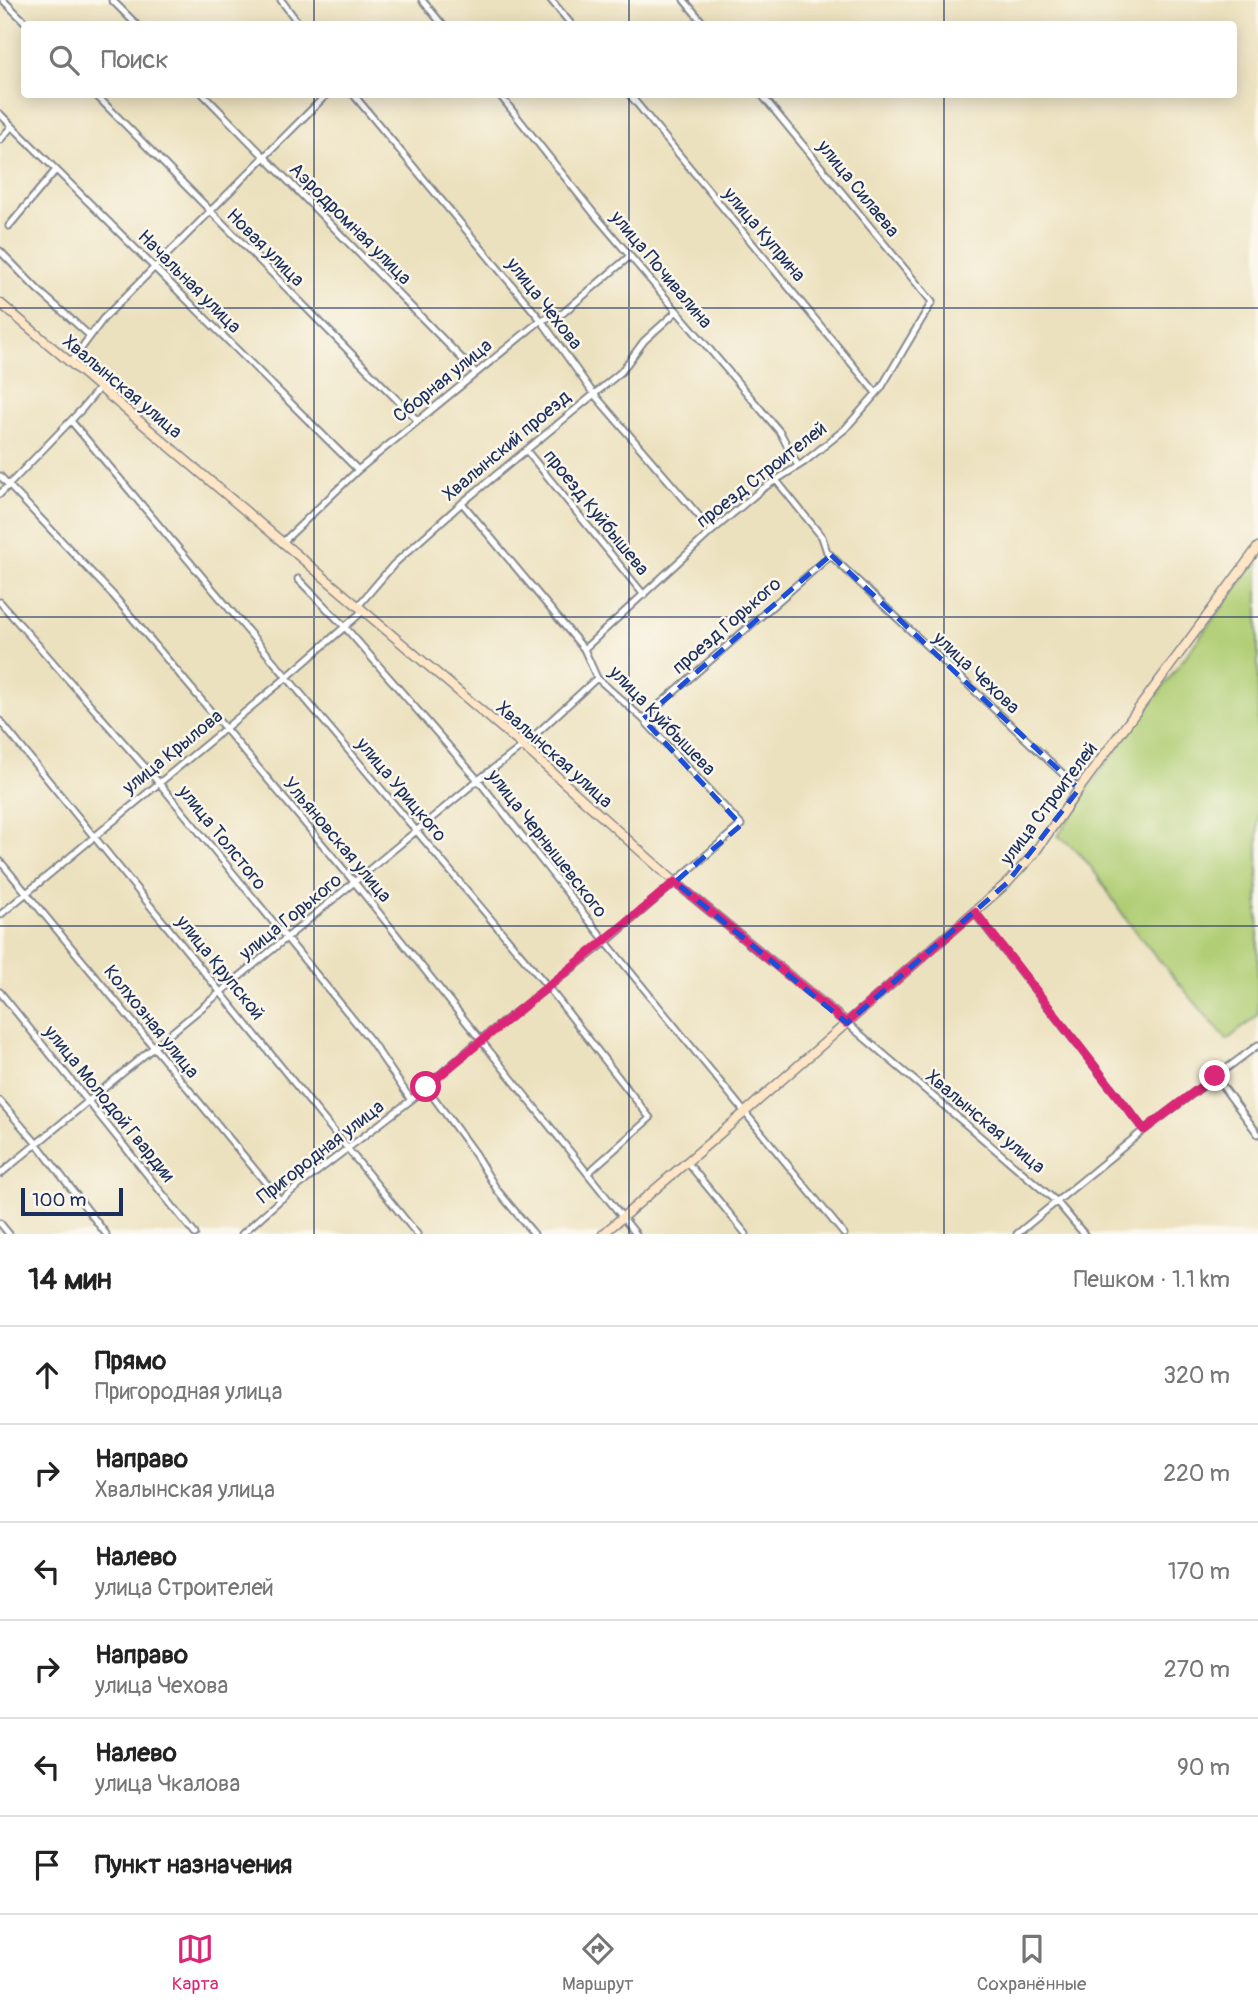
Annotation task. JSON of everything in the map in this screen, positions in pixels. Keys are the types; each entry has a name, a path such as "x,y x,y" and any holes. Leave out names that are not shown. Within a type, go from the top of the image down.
{"street":[{"path":"3,0 24,21"},
{"path":"112,0 133,21"},
{"path":"281,0 297,21"},
{"path":"422,0 440,21"},
{"path":"551,0 568,21"},
{"path":"684,0 702,21"},
{"name":"Новая улица","path":"99,98 417,420"},
{"name":"Аэродромная улица","path":"207,98 476,373"},
{"path":"71,362 89,335 323,98"},
{"name":"улица Чехова","path":"356,98 541,320 593,393 712,531"},
{"name":"улица Почивалина","path":"502,98 630,256 780,432 798,466"},
{"name":"улица Куприна","path":"632,98 877,393"},
{"name":"улица Силаева","path":"764,98 932,302"},
{"name":"Начальная улица","path":"0,114 358,470"},
{"path":"0,140 12,126"},
{"path":"9,226 55,171"},
{"path":"0,251 38,290 89,335"},
{"name":"Сборная улица","path":"283,542 358,470 417,420 541,320 563,313 630,256"},
{"name":"проезд Строителей","path":"584,649 712,531 762,489 798,466 845,429 877,393 932,302"},
{"name":"Хвалынская улица","path":"0,303 523,746 675,882 1056,1202 1084,1234"},
{"name":"Хвалынский проезд","path":"360,609 394,564 462,503 621,372 644,341 677,311"},
{"path":"0,494 100,387"},
{"name":"улица Урицкого","path":"71,421 548,987 650,1118 587,1174"},
{"name":"проезд Куйбышева","path":"526,450 643,595"},
{"name":"Ульяновская улица","path":"0,476 113,595 355,883 636,1234"},
{"name":"улица Чехова","path":"776,481 822,537 827,552 1079,789"},
{"name":"улица Куйбышева","path":"462,503 584,649 597,678 643,719 741,825"},
{"name":"улица Строителей","path":"603,1234 1007,883 1033,855 1258,547"},
{"name":"проезд Горького","path":"643,719 831,555"},
{"name":"улица Чернышевского","path":"298,579 345,627 478,780 744,1114 844,1234"},
{"name":"улица Толстого","path":"0,602 159,783 371,1041 411,1100"},
{"name":"улица Крылова","path":"0,915 286,678 345,627 360,609"},
{"name":"улица Горького","path":"0,1174 478,780 523,746 597,678"},
{"name":"улица Крупской","path":"0,722 418,1234"},
{"name":"Пригородная улица","path":"242,1234 280,1200 411,1100 481,1040 606,942 741,825"},
{"name":"Колхозная улица","path":"0,861 280,1200"},
{"path":"975,912 1144,1130"},
{"name":"улица Молодой Гвардии","path":"0,992 195,1234"},
{"path":"1017,1234 1144,1130 1258,1045"},
{"path":"1215,1076 1258,1134"},
{"path":"426,1087 475,1154 497,1190 534,1234"},
{"path":"0,1101 37,1144 106,1234"},
{"path":"687,1162 746,1234"},
{"path":"0,1223 9,1234"}],"highlighted area":[{"path":"831,555 1079,789 1007,883 847,1023 675,882 741,825 643,719"}],"green space":[{"path":"1258,559 1258,1015 1227,1040 1133,928 1091,867 1058,836 1093,781"}],"route":[{"path":"426,1087 606,942 675,882 846,1023 975,912 1144,1130 1215,1076"}]}
